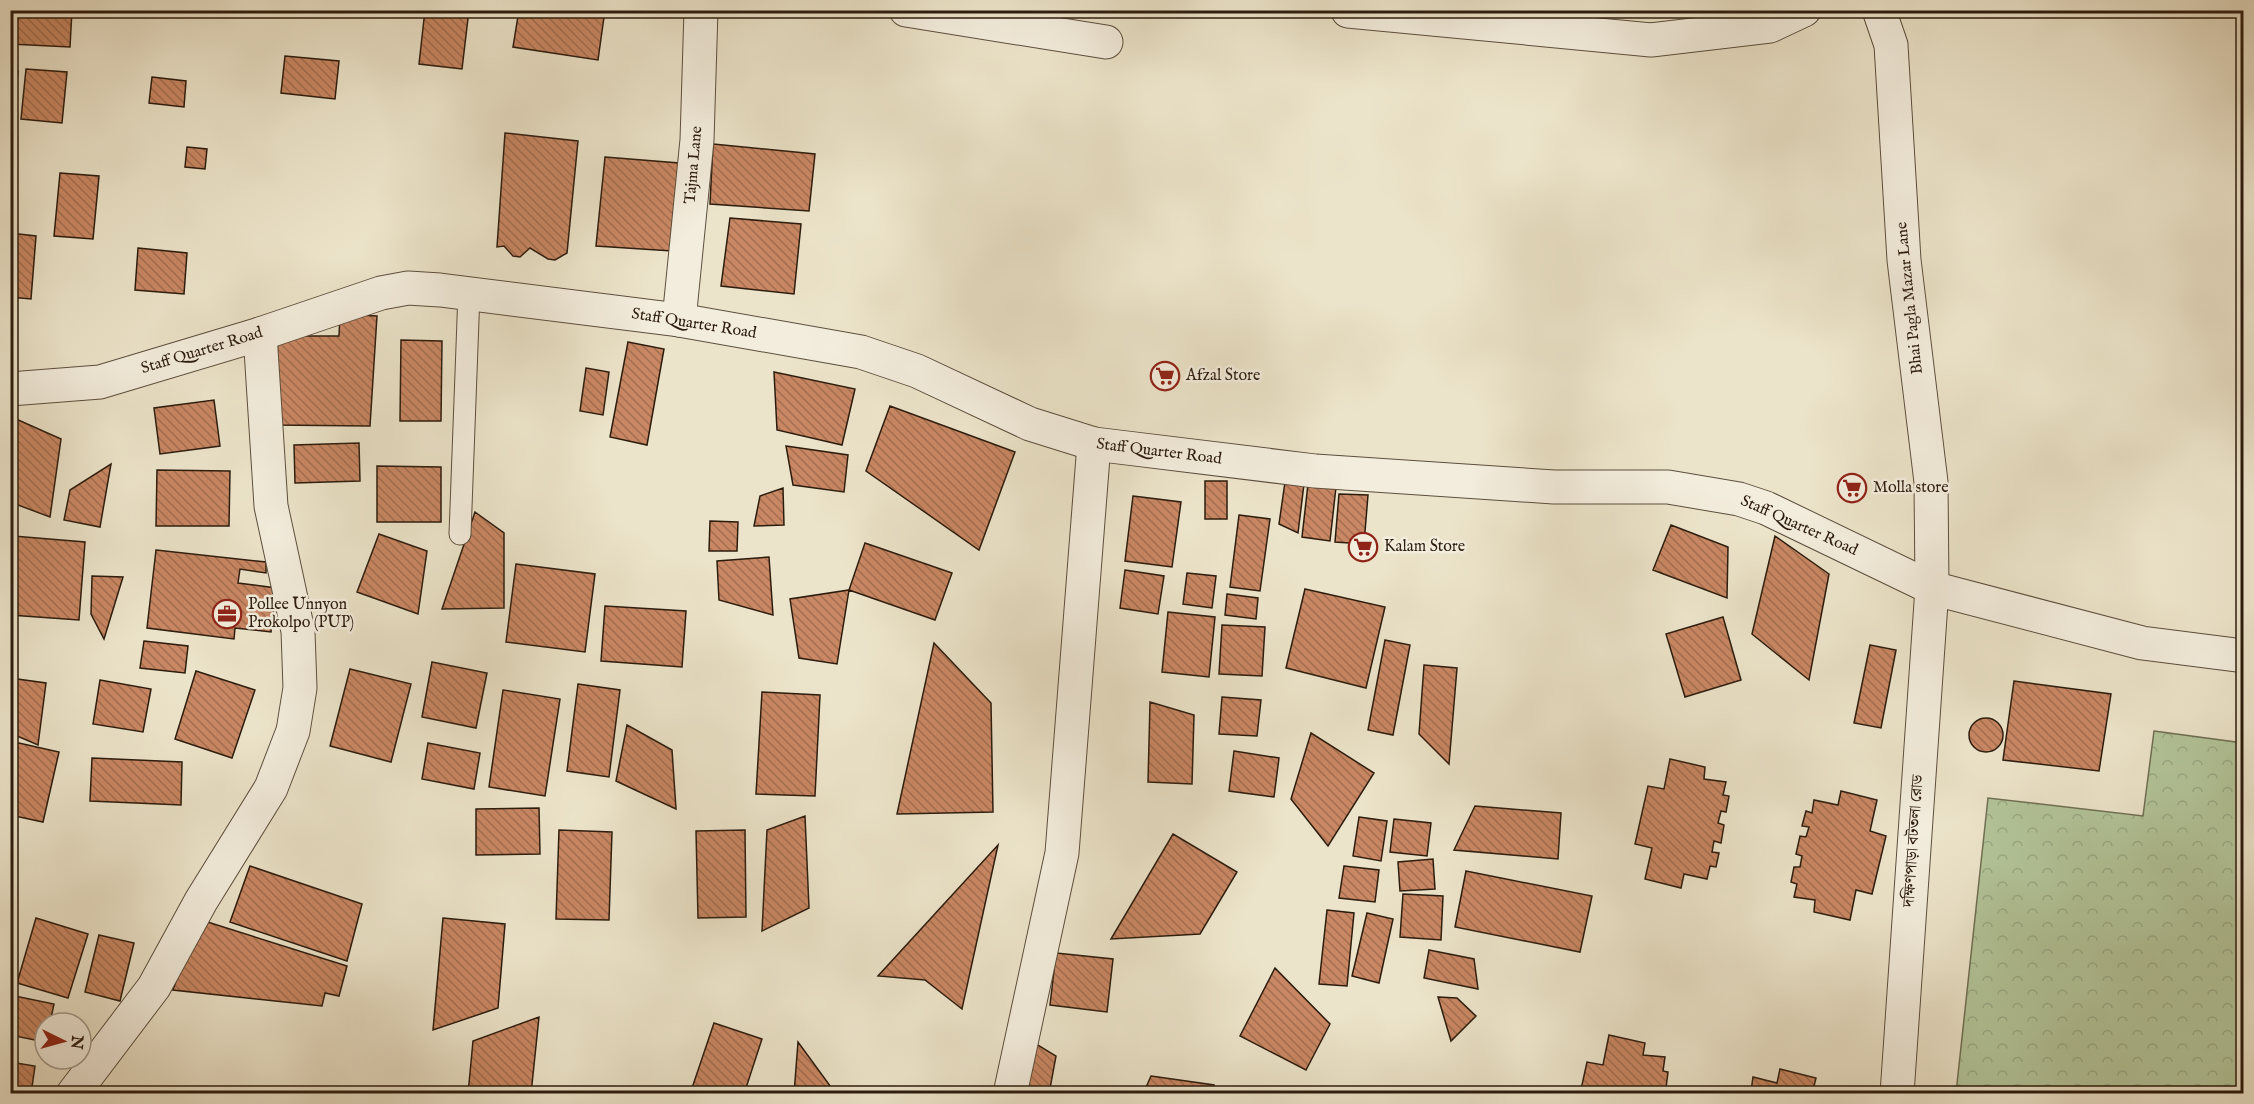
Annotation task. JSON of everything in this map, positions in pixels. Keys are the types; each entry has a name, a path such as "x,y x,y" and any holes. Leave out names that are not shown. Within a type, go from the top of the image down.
{"street":[{"name":"Tajma Lane","path":"679,320 697,140 701,10"},
{"path":"906,10 1106,42"},
{"path":"1348,11 1651,40 1770,26 1804,10"},
{"name":"Bhai Pagla Mazar Lane","path":"1879,10 1891,45 1904,260 1931,482 1932,588"},
{"name":"Staff Quarter Road","path":"10,389 100,382 260,334 381,293 408,288 469,293 679,320 861,352 917,371 1030,424 1094,444 1315,471 1554,487 1668,487 1705,492 1739,499 1766,508 1932,588 2142,643 2244,656"},
{"path":"73,1094 154,987 201,901 272,788 293,731 300,688 298,631 271,506 260,334"},
{"path":"1010,1094 1062,853 1094,444"},
{"name":"দক্ষিণপাড়া বটতলা রোড","path":"1897,1094 1932,588"}],"lane":[{"path":"460,534 469,293"}],"green space":[{"path":"2154,731 2243,743 2243,1093 1956,1093 1988,798 2143,816"}],"building":[{"path":"10,10 72,10 70,47 10,44"},
{"path":"425,10 469,10 462,69 419,64"},
{"path":"519,10 605,10 598,60 513,47"},
{"path":"285,56 339,61 335,99 281,93"},
{"path":"26,69 67,72 62,123 21,119"},
{"path":"10,71 18,71 13,128 10,127"},
{"path":"152,77 186,81 184,107 149,103"},
{"path":"505,133 578,141 567,253 555,260 548,259 530,248 520,257 513,256 504,246 497,247"},
{"path":"713,144 815,154 809,211 710,204"},
{"path":"187,147 207,149 205,169 185,167"},
{"path":"605,157 679,163 672,251 596,246"},
{"path":"60,173 99,176 93,239 54,236"},
{"path":"730,218 801,224 794,294 721,286"},
{"path":"10,233 36,236 31,299 10,297"},
{"path":"138,248 187,253 184,294 135,290"},
{"path":"340,314 377,316 370,426 274,425 278,336 339,336"},
{"path":"401,340 442,341 441,421 400,421"},
{"path":"628,342 664,349 647,445 610,437"},
{"path":"586,368 609,372 603,415 580,411"},
{"path":"774,372 855,389 842,445 777,430"},
{"path":"214,400 220,446 160,454 154,408"},
{"path":"890,406 1015,452 979,550 866,471"},
{"path":"16,419 61,439 50,517 10,502"},
{"path":"359,443 360,481 295,483 294,445"},
{"path":"786,446 848,455 844,492 793,485"},
{"path":"111,464 100,527 64,520 70,490"},
{"path":"377,466 441,467 441,522 377,522"},
{"path":"157,470 230,471 229,526 156,526"},
{"path":"1205,481 1227,481 1227,519 1205,519"},
{"path":"1285,482 1304,484 1298,533 1279,524"},
{"path":"1308,484 1336,487 1330,541 1302,537"},
{"path":"783,488 784,525 754,526 760,496"},
{"path":"1339,494 1368,495 1364,544 1335,542"},
{"path":"1133,496 1181,502 1172,567 1125,561"},
{"path":"475,512 504,533 504,608 442,609"},
{"path":"1239,515 1270,519 1260,591 1230,587"},
{"path":"710,521 738,522 737,551 709,551"},
{"path":"1671,525 1728,547 1727,598 1653,570"},
{"path":"379,534 427,551 418,614 357,592"},
{"path":"13,536 85,542 79,620 10,615"},
{"path":"1775,536 1829,574 1809,680 1752,634"},
{"path":"865,543 952,573 935,620 849,590"},
{"path":"156,550 266,562 266,573 240,569 238,583 276,588 271,632 235,628 234,639 147,628"},
{"path":"769,557 773,615 719,600 717,561"},
{"path":"516,564 595,574 585,652 506,642"},
{"path":"1125,570 1164,576 1158,614 1120,608"},
{"path":"1187,573 1216,576 1212,608 1183,604"},
{"path":"92,576 123,577 104,639 91,614"},
{"path":"1305,589 1385,607 1366,688 1286,668"},
{"path":"849,590 837,664 799,658 790,599"},
{"path":"1227,594 1258,598 1256,619 1225,615"},
{"path":"605,606 686,611 682,667 601,661"},
{"path":"1168,612 1215,617 1209,677 1162,672"},
{"path":"1723,617 1741,680 1685,697 1666,634"},
{"path":"1222,625 1265,627 1262,676 1219,674"},
{"path":"1385,640 1410,645 1393,735 1368,730"},
{"path":"144,641 188,646 185,673 140,668"},
{"path":"934,643 991,703 993,812 897,814"},
{"path":"1870,645 1896,650 1881,728 1854,723"},
{"path":"432,662 487,673 476,728 422,717"},
{"path":"1424,665 1457,668 1449,764 1419,734"},
{"path":"350,669 411,684 391,762 330,746"},
{"path":"196,671 255,690 232,758 175,739"},
{"path":"10,678 46,683 38,745 10,733"},
{"path":"100,680 151,689 143,732 93,724"},
{"path":"2014,681 2111,694 2099,771 2003,760"},
{"path":"578,684 620,690 609,777 567,771"},
{"path":"503,690 560,699 545,796 489,787"},
{"path":"762,692 820,695 815,796 756,794"},
{"path":"1222,697 1261,700 1257,736 1219,734"},
{"path":"1150,702 1194,715 1192,784 1148,782"},
{"path":"1986,718 1998,723 2003,735 1998,747 1986,752 1974,747 1969,735 1974,723"},
{"path":"627,725 672,750 676,809 616,781"},
{"path":"1311,733 1374,773 1328,846 1291,799"},
{"path":"10,741 59,752 43,822 10,815"},
{"path":"428,743 480,753 474,789 422,779"},
{"path":"1234,751 1279,758 1274,797 1229,791"},
{"path":"92,758 182,762 181,805 90,801"},
{"path":"1670,759 1705,767 1704,779 1726,782 1723,795 1729,796 1726,812 1721,811 1718,823 1724,825 1721,843 1714,841 1712,852 1719,853 1716,867 1710,866 1707,879 1684,874 1681,888 1645,879 1652,848 1635,844 1648,786 1664,789"},
{"path":"1841,791 1877,800 1870,831 1886,836 1872,894 1856,890 1850,920 1814,912 1815,900 1794,897 1797,884 1791,882 1794,867 1800,867 1802,856 1796,854 1800,836 1806,837 1809,827 1802,826 1806,811 1812,813 1814,800 1838,805"},
{"path":"1475,806 1561,813 1558,859 1454,850"},
{"path":"539,808 540,854 476,855 476,809"},
{"path":"805,816 809,908 762,931 767,830"},
{"path":"1359,817 1387,821 1381,861 1353,856"},
{"path":"1394,819 1431,823 1427,856 1390,852"},
{"path":"559,830 612,832 609,920 556,919"},
{"path":"745,830 746,917 698,918 696,831"},
{"path":"1173,834 1237,872 1200,934 1111,939"},
{"path":"998,845 962,1009 925,980 878,976"},
{"path":"1433,859 1435,889 1400,891 1398,862"},
{"path":"250,866 362,904 347,961 230,922"},
{"path":"1344,866 1379,870 1375,902 1339,898"},
{"path":"1466,871 1592,896 1580,952 1455,927"},
{"path":"1403,894 1443,896 1441,940 1400,937"},
{"path":"1327,910 1354,913 1347,986 1319,984"},
{"path":"1367,913 1393,919 1379,983 1352,976"},
{"path":"36,918 88,934 68,998 17,983"},
{"path":"443,918 505,924 498,1008 433,1030"},
{"path":"198,919 347,966 339,996 325,993 322,1006 173,990"},
{"path":"99,935 134,943 120,1001 85,992"},
{"path":"1429,950 1474,959 1478,989 1424,978"},
{"path":"1056,953 1113,959 1107,1012 1050,1005"},
{"path":"1275,968 1330,1024 1306,1070 1240,1036"},
{"path":"10,995 54,1004 53,1011 33,1011 33,1040 10,1035"},
{"path":"1438,997 1457,998 1476,1016 1451,1041"},
{"path":"539,1017 531,1094 468,1094 473,1041"},
{"path":"714,1023 762,1039 744,1094 690,1094"},
{"path":"1609,1035 1645,1043 1643,1055 1665,1057 1663,1071 1668,1072 1666,1088 1660,1087 1658,1094 1580,1094 1587,1062 1603,1065"},
{"path":"1023,1036 1056,1056 1049,1094 1012,1094"},
{"path":"798,1042 836,1094 794,1094"},
{"path":"10,1062 33,1066 31,1094 10,1094"},
{"path":"1780,1069 1816,1078 1812,1094 1743,1094 1744,1089 1751,1091 1753,1077 1777,1083"},
{"path":"1151,1076 1214,1085 1213,1094 1143,1094"}],"place":[{"name":"Afzal Store","path":"1165,376"},
{"name":"Molla store","path":"1852,488"},
{"name":"Kalam Store","path":"1363,547"},
{"name":"Pollee Unnyon Prokolpo (PUP)","path":"227,614"}]}
